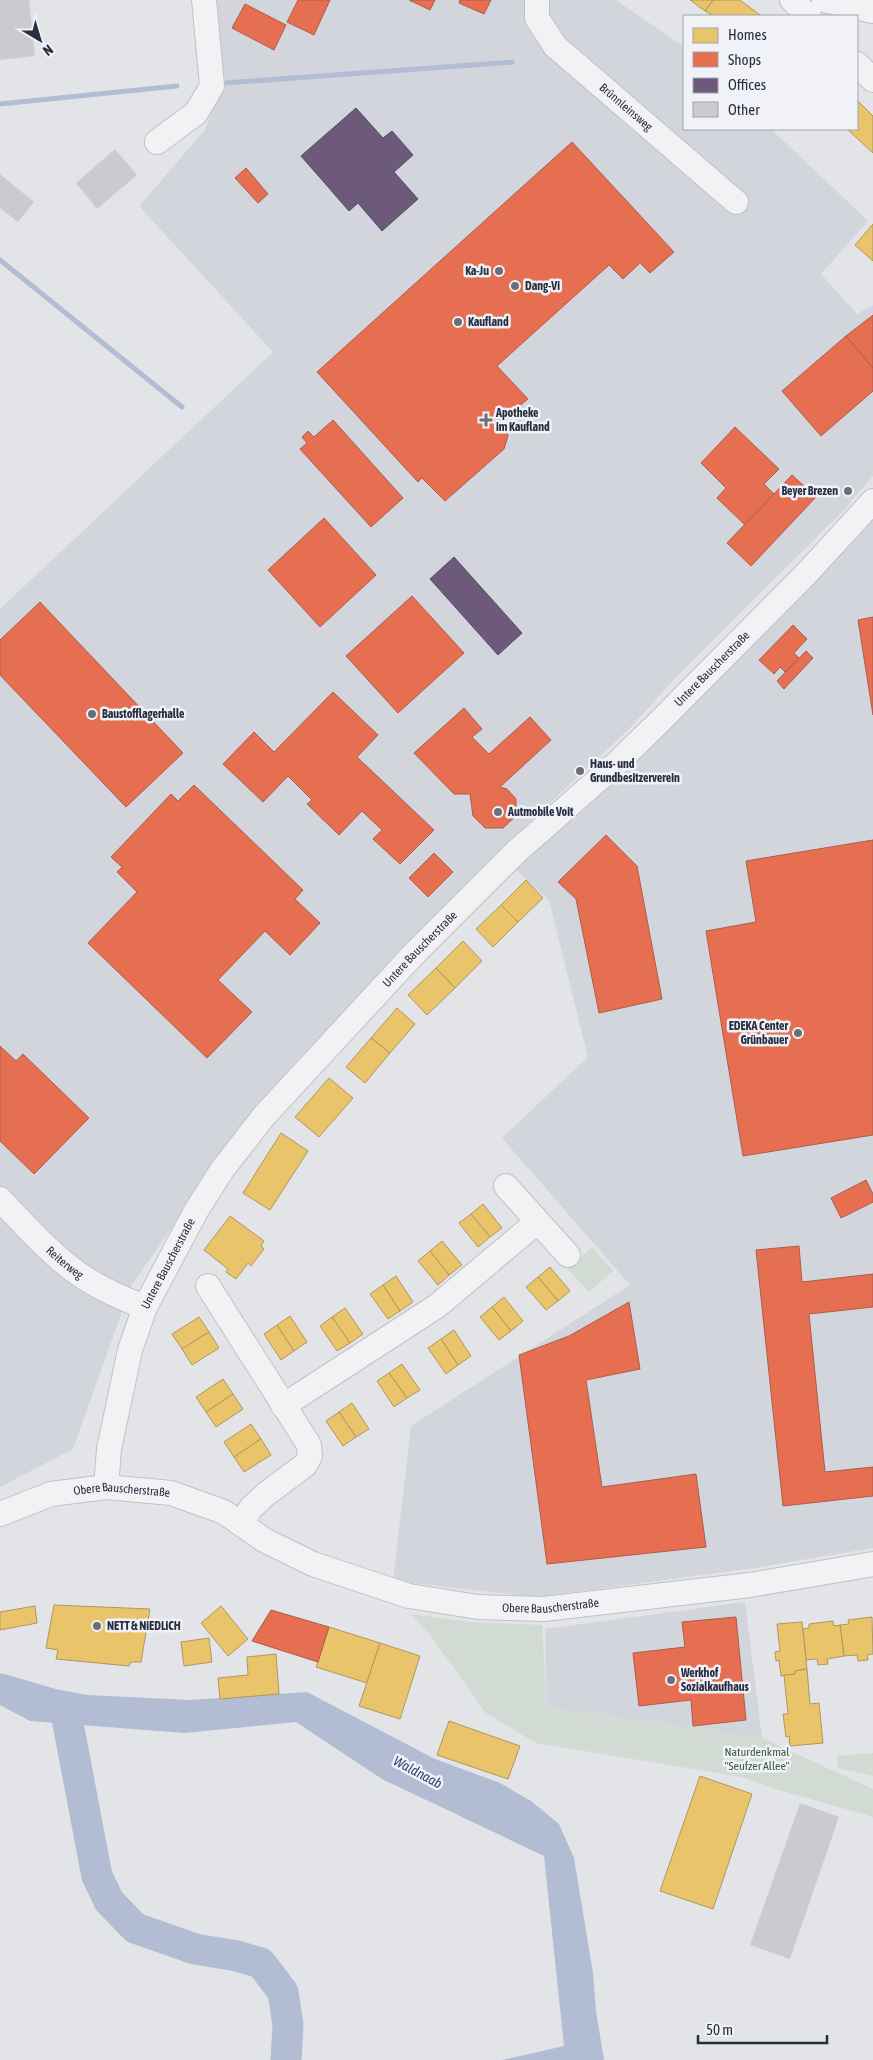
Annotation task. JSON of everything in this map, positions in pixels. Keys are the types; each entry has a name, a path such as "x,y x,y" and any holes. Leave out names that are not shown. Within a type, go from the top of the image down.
{"street":[{"path":"156,142 196,113 212,86 204,0"},
{"name":"Brünnleinsweg","path":"538,0 537,18 555,46 736,202"},
{"path":"792,0 808,15"},
{"path":"824,0 873,11"},
{"path":"858,65 873,80"},
{"name":"Untere Bauscherstraße","path":"106,1487 109,1449 128,1359 145,1307 196,1211 222,1170 264,1116 412,956 517,851 616,764 660,722 806,574 873,501"},
{"path":"506,1186 568,1255"},
{"name":"Reiterweg","path":"0,1199 55,1255 77,1274 131,1302 145,1307"},
{"path":"283,1406 438,1306 537,1222"},
{"path":"208,1286 309,1445 310,1456 305,1465 266,1494 251,1508 241,1524"},
{"name":"Obere Bauscherstraße","path":"0,1514 51,1494 106,1487 170,1493 224,1512 264,1540 313,1564 409,1596 478,1607 544,1609 750,1585 873,1564"}],"shaded area":[{"path":"214,0 616,0 683,46 683,130 772,130 868,221 821,274 857,314 873,305 873,476 841,513 681,672 629,729 483,866 249,1119 131,1286 73,1449 0,1487 0,609 273,352 139,206 204,131 225,83"},
{"path":"873,514 873,1548 755,1568 536,1597 393,1581 411,1426 630,1285 502,1138 588,1057 549,900 515,869"},
{"path":"745,1602 762,1738 547,1707 545,1629"}],"green space":[{"path":"592,1247 613,1271 589,1292 568,1269"},
{"name":"Naturdenkmal \"Seufzer Allee\"","path":"411,1614 471,1622 542,1625 547,1707 762,1738 873,1789 873,1818 775,1789 742,1777 536,1743 486,1713 431,1636"},
{"path":"873,1753 873,1776 838,1768 837,1756"}],"water":[{"path":"0,1674 14,1681 87,1695 190,1700 307,1692 435,1759 500,1783 531,1801 559,1824 574,1858 593,1973 596,2011 604,2060 502,2060 564,2046 544,1856 382,1779 296,1722 184,1733 30,1721 0,1705"}],"building: Homes":[{"path":"690,0 713,0 705,11"},
{"path":"713,0 740,0 760,15 711,15 705,11"},
{"path":"858,101 873,116 873,153 848,130 858,130"},
{"path":"873,224 873,261 855,245"},
{"path":"526,880 543,898 518,922 501,905"},
{"path":"501,905 518,922 493,947 476,929"},
{"path":"463,941 482,961 455,988 436,968"},
{"path":"436,968 455,988 427,1015 408,995"},
{"path":"397,1008 415,1024 390,1053 371,1038"},
{"path":"371,1038 390,1053 365,1083 346,1067"},
{"path":"329,1078 353,1098 319,1137 295,1117"},
{"path":"281,1133 308,1151 270,1210 243,1193"},
{"path":"483,1204 502,1228 490,1237 471,1214"},
{"path":"471,1214 490,1237 478,1247 459,1223"},
{"path":"230,1216 264,1241 261,1246 264,1249 251,1266 248,1263 236,1279 226,1272 228,1269 204,1250"},
{"path":"442,1241 462,1265 449,1275 430,1251"},
{"path":"430,1251 449,1275 438,1285 418,1261"},
{"path":"550,1267 570,1291 558,1301 538,1277"},
{"path":"396,1276 413,1302 400,1311 383,1285"},
{"path":"538,1277 558,1301 546,1310 526,1287"},
{"path":"383,1285 400,1311 388,1319 370,1294"},
{"path":"504,1297 523,1321 511,1331 492,1307"},
{"path":"492,1307 511,1331 499,1340 480,1317"},
{"path":"345,1308 363,1334 350,1343 332,1317"},
{"path":"290,1316 307,1342 294,1351 277,1325"},
{"path":"199,1317 209,1332 182,1349 172,1334"},
{"path":"332,1317 350,1343 337,1351 320,1326"},
{"path":"277,1325 294,1351 281,1360 264,1334"},
{"path":"454,1330 471,1356 458,1365 441,1339"},
{"path":"209,1332 219,1348 192,1365 182,1349"},
{"path":"441,1339 458,1365 446,1374 428,1348"},
{"path":"402,1364 420,1390 407,1398 389,1373"},
{"path":"389,1373 407,1398 394,1407 377,1381"},
{"path":"223,1379 233,1394 206,1412 196,1397"},
{"path":"233,1394 243,1409 216,1427 206,1412"},
{"path":"352,1403 369,1429 356,1437 339,1412"},
{"path":"339,1412 356,1437 343,1446 326,1421"},
{"path":"251,1424 261,1439 234,1457 224,1442"},
{"path":"261,1439 271,1455 244,1472 234,1457"},
{"path":"54,1605 150,1609 141,1662 131,1662 129,1666 56,1659 58,1650 46,1648"},
{"path":"35,1606 37,1623 0,1630 0,1612"},
{"path":"221,1606 248,1639 228,1656 201,1623"},
{"path":"872,1617 873,1654 867,1655 868,1660 858,1661 857,1655 844,1656 840,1625 849,1624 848,1620"},
{"path":"833,1621 834,1626 840,1625 844,1656 827,1659 828,1664 818,1665 817,1659 806,1660 803,1629 809,1628 809,1624"},
{"path":"802,1622 807,1669 795,1671 795,1674 781,1676 779,1660 776,1661 775,1652 780,1651 777,1624"},
{"path":"329,1627 380,1643 367,1683 316,1667"},
{"path":"209,1638 212,1662 184,1666 181,1642"},
{"path":"380,1643 420,1656 400,1719 359,1706"},
{"path":"276,1654 279,1694 220,1699 218,1678 248,1675 247,1657"},
{"path":"807,1669 810,1704 819,1703 823,1743 790,1746 789,1736 786,1737 783,1714 788,1714 784,1675 795,1674 795,1671"},
{"path":"449,1721 520,1746 508,1779 437,1755"},
{"path":"700,1776 752,1794 713,1909 660,1891"}],"building: Shops":[{"path":"298,0 330,0 314,35 287,22"},
{"path":"409,0 435,0 430,10"},
{"path":"460,0 491,0 484,14 459,3"},
{"path":"245,4 286,25 274,50 232,28"},
{"name":"Kaufland","path":"572,142 674,252 650,273 640,263 623,279 609,265 497,366 528,399 499,422 508,436 504,449 445,501 422,478 418,482 317,372"},
{"path":"246,168 268,194 258,203 235,178"},
{"path":"873,315 873,368 846,336"},
{"path":"846,336 873,368 873,391 821,436 782,391"},
{"path":"333,420 403,498 371,527 300,449 307,443 302,437 308,431 314,437"},
{"path":"735,427 779,469 764,484 774,494 745,525 717,498 726,488 701,463"},
{"path":"792,475 816,497 751,566 727,543"},
{"path":"324,518 376,575 320,627 268,570"},
{"path":"412,596 464,653 398,713 346,656"},
{"name":"Baustofflagerhalle","path":"40,602 183,753 126,807 0,675 0,640"},
{"path":"873,617 873,715 858,620"},
{"path":"793,625 807,639 794,653 799,658 785,672 780,667 774,674 759,660"},
{"path":"806,651 813,658 784,689 777,681"},
{"path":"333,692 378,735 357,757 434,830 400,864 373,839 382,830 362,811 339,835 307,804 312,800 288,776 263,802 223,764 254,732 274,752"},
{"path":"464,708 482,729 472,737 489,754 530,717 551,740 500,787 507,789 516,799 516,816 503,828 485,828 473,816 470,794 454,794 414,753"},
{"path":"194,785 303,890 295,899 320,923 290,955 265,931 218,980 252,1012 207,1058 88,943 137,892 117,872 122,867 111,857 171,794 178,801"},
{"path":"606,835 637,866 662,999 599,1013 576,899 558,882"},
{"name":"EDEKA Center Grünbauer","path":"873,840 873,1135 743,1156 706,931 756,922 746,861"},
{"path":"434,853 453,872 428,897 409,878"},
{"path":"0,1046 16,1061 23,1054 89,1118 34,1174 0,1141"},
{"path":"866,1180 873,1194 873,1202 841,1218 831,1198"},
{"path":"799,1246 802,1282 873,1274 873,1307 809,1314 825,1472 873,1467 873,1496 783,1506 756,1250"},
{"path":"629,1302 640,1369 586,1380 602,1487 696,1474 706,1547 547,1564 519,1355 569,1336"},
{"path":"271,1610 329,1627 318,1662 252,1641"},
{"path":"736,1617 746,1720 693,1726 691,1700 639,1706 633,1653 685,1647 682,1622"}],"building: Offices":[{"path":"356,108 383,138 392,131 413,155 394,172 418,199 382,231 358,203 349,211 301,156"},
{"path":"454,557 522,633 498,655 430,579"}],"building: Other":[{"path":"0,0 29,0 35,56 0,60"},
{"path":"115,149 137,175 97,209 76,183"},
{"path":"0,174 34,202 18,222 0,208"},
{"path":"800,1803 839,1817 790,1959 750,1945"}],"waterway":[{"path":"225,83 512,62"},
{"path":"0,104 177,86"},
{"path":"0,260 182,407"},
{"name":"Waldnaab","path":"0,1689 65,1708 97,1876 109,1901 135,1928 195,1949 237,1956 261,1963 283,1992 288,2025 286,2060"}],"place":[{"name":"Ka-Ju","path":"499,271"},
{"name":"Dang-Vi","path":"515,286"},
{"name":"Kaufland","path":"458,322"},
{"name":"Apotheke im Kaufland","path":"486,420"},
{"name":"Beyer Brezen","path":"848,491"},
{"name":"Baustofflagerhalle","path":"92,714"},
{"name":"Haus- und Grundbesitzerverein","path":"580,771"},
{"name":"Autmobile Voit","path":"498,812"},
{"name":"EDEKA Center Grünbauer","path":"798,1033"},
{"name":"NETT & NiEDLiCH","path":"97,1626"},
{"name":"Werkhof Sozialkaufhaus","path":"671,1680"}]}
